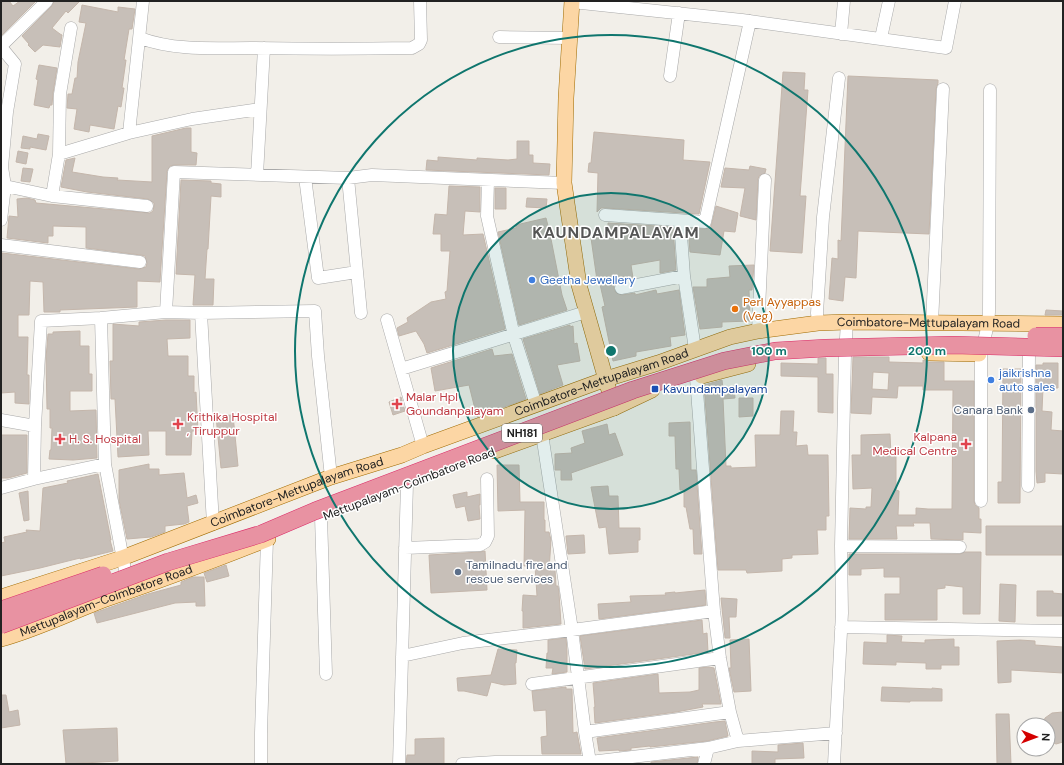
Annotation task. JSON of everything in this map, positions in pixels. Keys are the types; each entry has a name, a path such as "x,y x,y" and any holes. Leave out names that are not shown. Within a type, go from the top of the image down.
{"highway":[{"name":"NH181","path":"1,610 116,570 163,551 255,525 449,448 620,384 704,355 765,342 827,336 1063,336"},
{"name":"NH181","path":"1,625 168,562 261,534 315,511 633,390 724,361 775,351 826,348 953,345 1063,348"}],"main road":[{"path":"572,1 566,98 564,183 579,285 614,408"},
{"name":"Coimbatore-Mettupalayam Road","path":"1,596 122,558 331,477 402,455 606,379 658,363 695,348 730,337 758,331 818,323 1063,324"},
{"name":"Mettupalayam-Coimbatore Road","path":"1,639 108,598 130,592 407,484 614,408 655,389 729,368 773,359 810,355 1029,354 1063,356"}],"street":[{"path":"1,220 4,115 15,64 1,46 47,1"},
{"path":"129,133 143,1"},
{"path":"140,38 151,42 188,48 264,48 303,50 412,48 416,47 421,40 420,1"},
{"path":"572,1 750,21 946,48 955,1"},
{"path":"841,34 844,1"},
{"path":"881,38 889,1"},
{"path":"670,76 679,13"},
{"path":"606,215 705,222 750,21"},
{"path":"52,196 59,154 60,94 71,28"},
{"path":"499,37 570,38"},
{"path":"258,175 264,48"},
{"path":"818,323 817,313 823,217 839,78"},
{"path":"932,323 944,89"},
{"path":"981,501 981,354 988,324 990,90"},
{"path":"59,154 129,133 192,120 260,109"},
{"path":"166,312 174,172 348,178 372,175 564,183"},
{"path":"305,177 318,278 357,272"},
{"path":"348,178 361,312"},
{"path":"488,180 487,216 514,336 536,405"},
{"path":"758,331 765,180"},
{"path":"3,186 52,196 147,206"},
{"path":"680,221 684,276 695,348"},
{"path":"1,246 140,262"},
{"path":"621,288 684,276"},
{"path":"34,480 35,426 41,321 101,318 166,312 315,310 318,356 331,477"},
{"path":"202,312 213,524"},
{"path":"401,369 514,336 586,312"},
{"path":"101,318 105,464 122,558 130,592"},
{"path":"387,320 423,446"},
{"path":"834,764 841,627 841,546 847,322"},
{"path":"1028,486 1029,354"},
{"path":"696,378 714,611 720,658 730,712 738,741"},
{"path":"1,420 35,426"},
{"path":"542,434 572,630 590,763"},
{"path":"1,488 105,464"},
{"path":"405,548 480,544 485,542 488,536 487,479"},
{"path":"399,764 407,484"},
{"path":"321,517 326,674"},
{"path":"261,764 267,539"},
{"path":"841,546 960,547"},
{"path":"402,656 463,643 714,611"},
{"path":"841,627 1063,631"},
{"path":"532,684 720,658"},
{"path":"585,732 730,712"},
{"path":"462,764 495,762 590,763 708,748 738,741 836,733"},
{"path":"704,764 708,748"}],"building":[{"path":"1,1 9,1 13,6 20,1 36,1 1,36"},
{"path":"54,1 80,1 68,13 66,11 52,28 62,35 60,47 43,45 35,52 22,36 52,6"},
{"path":"82,5 118,12 118,7 135,9 132,29 129,29 124,60 126,60 121,107 118,106 114,129 90,125 89,132 74,129 77,109 67,108 68,94 72,94 75,78 77,78 78,62 86,23 79,22"},
{"path":"39,65 57,68 52,105 50,105 49,108 34,105 38,80 36,79"},
{"path":"783,72 805,73 804,90 808,90 800,196 806,196 802,253 770,251"},
{"path":"848,76 938,80 938,83 936,89 929,234 858,231 856,278 845,277 843,301 829,299 832,258 838,259 838,240 841,241"},
{"path":"191,128 191,152 197,153 196,165 174,165 170,166 167,171 160,282 137,281 137,307 44,312 43,282 30,281 29,315 18,315 18,337 28,337 27,375 29,375 29,404 15,403 15,392 1,393 2,253 139,269 146,267 147,263 145,256 141,255 86,248 86,227 53,226 53,236 48,236 48,243 7,238 9,216 18,217 17,199 27,198 35,200 36,203 150,213 153,211 154,203 148,199 87,192 61,187 66,160 75,158 72,172 118,178 117,180 152,182 152,136"},
{"path":"594,132 684,140 683,160 710,162 699,214 606,208 601,208 597,212 598,173 588,172 589,163 591,163"},
{"path":"38,134 49,136 46,150 30,147 30,149 21,148 23,136 37,139"},
{"path":"517,141 529,141 529,155 533,155 533,163 550,164 549,175 426,170 427,160 438,161 438,157 477,160 477,158 508,160 517,159"},
{"path":"18,151 28,153 26,164 16,162"},
{"path":"750,166 766,169 765,173 759,176 758,179 756,220 740,216 745,188 721,187 725,168 749,170"},
{"path":"23,168 33,169 30,182 21,181"},
{"path":"181,180 211,181 211,183 221,184 221,197 211,196 205,279 214,279 213,305 193,305 195,275 176,274"},
{"path":"449,186 480,187 480,212 465,211 463,235 483,234 505,329 427,353 424,344 416,331 399,336 397,328 408,322 407,318 431,302 446,299 445,292 447,291 450,251 441,251 441,234 433,234 435,214 447,215"},
{"path":"495,188 506,188 506,209 495,209"},
{"path":"527,198 547,199 546,208 526,207"},
{"path":"716,206 738,213 735,232 724,231 720,255 690,252 688,228 705,229 711,227"},
{"path":"546,218 562,295 567,310 519,325 498,232 516,228 516,225"},
{"path":"608,223 673,227 676,270 660,273 660,260 631,265 633,278 616,282 614,285 616,293 622,295 635,293 635,295 656,290 657,294 679,290 685,335 670,337 671,346 636,352 636,356 613,361 602,307 605,306 599,280 597,280 591,238 608,235"},
{"path":"754,265 752,290 749,290 750,321 722,322 722,327 700,329 693,287 707,287 707,279 730,277 729,266"},
{"path":"1046,310 1063,311 1063,315 1045,315"},
{"path":"190,320 190,338 167,339 168,356 188,356 188,376 194,376 194,393 196,392 198,431 192,431 191,455 166,455 166,431 148,431 149,455 118,457 115,399 111,399 110,361 113,361 113,324 139,326 139,322"},
{"path":"570,325 570,327 573,326 574,344 577,343 580,361 557,365 563,385 540,394 523,339"},
{"path":"80,331 80,346 89,346 89,374 92,374 92,391 70,391 70,411 96,410 97,458 73,460 49,459 52,428 50,428 50,409 47,409 46,358 48,334 53,334 53,332"},
{"path":"492,349 494,356 512,354 526,399 477,417 469,385 435,391 431,368"},
{"path":"853,357 889,357 889,362 923,363 923,360 929,362 944,362 944,381 974,381 974,501 975,505 979,508 981,533 963,532 963,540 931,539 930,523 913,523 914,526 896,526 897,539 849,539 850,508 866,509 866,507 871,507 872,488 853,489 852,455 861,455 861,435 890,434 891,455 896,455 896,490 899,491 898,515 916,515 916,508 952,509 953,390 923,390 923,386 898,386 897,398 872,397 871,414 851,413","holes":["873,372 889,373 888,390 872,389"]},
{"path":"818,358 826,358 826,374 833,374 833,413 818,412 818,377 781,376 781,363 818,364"},
{"path":"1043,363 1058,363 1058,388 1043,388 1042,411 1052,412 1051,430 1063,431 1063,474 1045,473 1045,482 1037,483 1036,365 1043,365"},
{"path":"1003,369 1021,369 1020,503 998,503 998,482 1002,482"},
{"path":"722,380 723,389 734,387 735,398 723,399 726,466 731,466 731,468 756,467 755,435 780,435 781,411 794,411 793,432 797,432 796,446 807,445 808,455 828,455 829,516 826,516 826,530 817,530 818,554 792,555 792,558 782,559 782,571 747,573 746,570 718,570 704,385"},
{"path":"401,397 405,411 393,415 389,402"},
{"path":"739,398 753,398 753,416 739,417"},
{"path":"233,415 238,466 221,468 216,416"},
{"path":"690,422 691,470 696,470 702,554 694,554 693,529 690,529 686,507 684,507 684,490 680,490 679,469 676,469 675,436 669,436 669,423"},
{"path":"607,424 609,435 615,433 623,455 571,473 572,480 561,480 561,470 555,470 555,454 572,453 571,448 585,443 582,431"},
{"path":"1,435 27,435 27,473 8,478 1,478"},
{"path":"149,464 149,469 159,469 159,475 184,473 187,498 196,495 198,503 187,506 189,522 165,526 165,532 151,537 127,539 119,500 119,470"},
{"path":"497,465 519,465 520,502 544,502 545,532 549,532 551,540 549,571 555,570 556,586 558,586 559,593 561,624 523,628 523,595 537,596 535,566 524,566 525,510 498,511"},
{"path":"98,474 113,551 1,576 1,543 5,542 4,537 27,532 26,530 40,531 43,488 68,483 67,481"},
{"path":"608,486 609,496 618,496 619,528 640,528 638,552 609,554 606,527 599,528 591,487"},
{"path":"28,491 29,520 24,521 19,493"},
{"path":"467,492 467,497 480,494 480,519 468,521 465,506 456,508 453,495"},
{"path":"986,526 1063,526 1063,555 986,555"},
{"path":"584,535 585,553 568,554 566,536"},
{"name":"Tamilnadu fire and rescue services","path":"485,551 487,590 431,593 429,555"},
{"path":"965,552 981,552 980,614 963,614 963,587 945,585 945,588 937,589 937,620 885,620 885,594 900,594 900,577 884,577 884,568 861,569 861,575 849,575 849,554 960,554"},
{"path":"226,565 229,576 207,582 204,573"},
{"path":"193,577 204,577 205,606 196,606 196,602 175,603 97,623 94,613 148,594 181,585 181,582"},
{"path":"1000,584 1016,585 1015,622 999,621"},
{"path":"705,590 706,605 599,619 598,604 631,602 630,596 666,595 665,593"},
{"path":"1037,591 1053,591 1053,593 1063,594 1063,616 1037,616"},
{"path":"721,598 737,599 736,617 729,617 730,638 725,638"},
{"path":"702,620 703,634 707,633 708,652 585,669 580,636"},
{"path":"887,635 902,636 901,642 925,643 925,640 954,639 954,647 959,647 959,665 941,665 941,669 926,669 926,663 896,662 896,665 863,664 864,642 887,643"},
{"path":"566,638 567,672 552,674 553,668 546,668 548,640"},
{"path":"749,639 751,691 734,692 729,668 731,668 730,640"},
{"path":"997,641 1035,641 1035,645 1063,647 1063,673 1011,670 1011,682 998,683"},
{"path":"498,649 517,650 515,663 516,684 504,685 491,682 487,696 458,691 457,678 491,675"},
{"path":"699,668 714,668 721,704 702,704 703,707 676,712 595,723 593,683 658,674 659,693 690,692 699,690"},
{"path":"566,687 566,689 572,689 573,733 577,732 581,754 542,754 541,737 547,736 546,710 534,711 532,691"},
{"path":"882,687 942,689 942,701 881,701"},
{"path":"1,695 6,695 9,712 18,710 20,725 1,728"},
{"path":"1063,712 1063,742 1056,744 1056,717 1046,717 1052,713"},
{"path":"996,714 1009,714 1011,764 997,764"},
{"path":"725,721 728,736 707,741 631,748 631,750 599,751 597,738"},
{"path":"117,728 118,761 66,764 63,730"},
{"path":"444,738 444,764 406,764 407,755 415,755 415,739"},
{"path":"803,743 804,758 775,759 775,764 752,764 752,751 778,752 778,745"},
{"path":"698,757 697,764 651,764 651,762"}],"place":[{"name":"Geetha Jewellery","path":"532,280"},
{"name":"Perl Ayyappas (Veg)","path":"735,309"},
{"name":"jaikrishna auto sales","path":"991,380"},
{"name":"Kavundampalayam","path":"655,389"},
{"name":"Malar Hpl Goundanpalayam","path":"397,404"},
{"name":"Canara Bank","path":"1031,410"},
{"name":"Krithika Hospital , Tiruppur","path":"178,424"},
{"name":"H. S. Hospital","path":"60,439"},
{"name":"Kalpana Medical Centre","path":"966,444"},
{"name":"Tamilnadu fire and rescue services","path":"458,572"}],"district":[{"name":"KAUNDAMPALAYAM","path":"616,232"}]}
